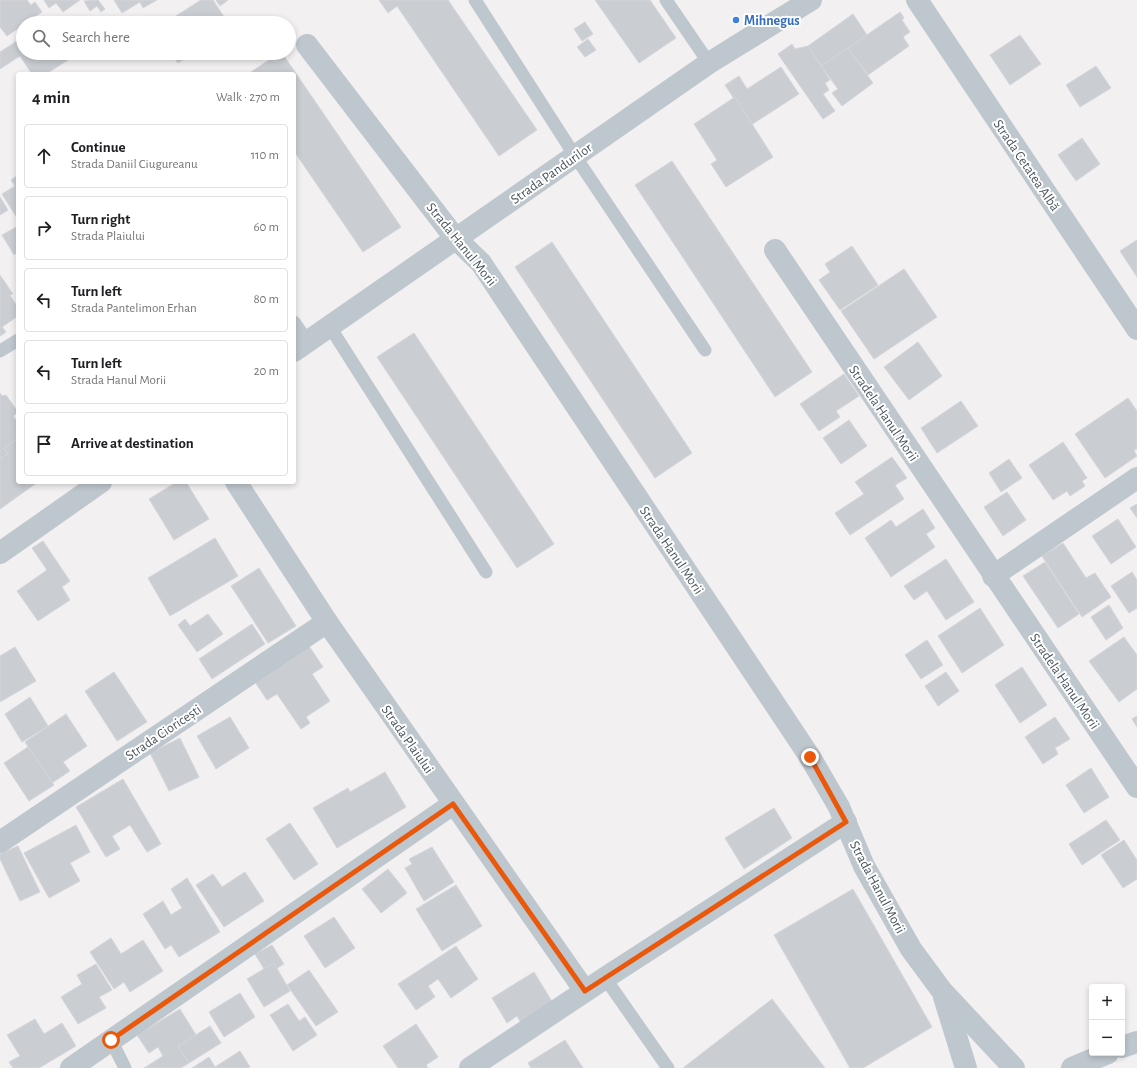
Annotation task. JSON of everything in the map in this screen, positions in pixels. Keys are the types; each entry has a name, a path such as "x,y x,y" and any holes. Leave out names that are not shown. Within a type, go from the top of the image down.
{"street":[{"name":"Strada Pandurilor","path":"301,347 455,238 710,63 811,0"},
{"name":"Strada Cetatea Albă","path":"917,0 1137,329"},
{"name":"Strada Hanul Morii","path":"307,45 455,238 481,263 810,757 846,822 864,866 911,949 942,991 1014,1068"},
{"name":"Stradela Hanul Morii","path":"775,250 993,576 1137,787"},
{"path":"993,576 1137,478"},
{"path":"0,553 98,484"},
{"name":"Strada Plaiului","path":"237,484 327,622 585,991"},
{"name":"Strada Cioricești","path":"0,842 327,622"},
{"path":"71,1068 453,804"},
{"path":"470,1068 585,991 846,822"},
{"path":"942,991 966,1068"},
{"path":"1125,1047 1137,1042"},
{"path":"1072,1068 1101,1056"}],"lane":[{"path":"476,0 575,156 705,350"},
{"path":"666,0 710,63"},
{"path":"330,327 486,572"},
{"path":"296,329 301,347"},
{"path":"0,351 16,341"},
{"path":"605,978 668,1068"},
{"path":"111,1040 125,1068"}],"building":[{"path":"0,0 27,0 31,5 35,2 42,12 36,16 16,16 16,30 7,36 0,27"},
{"path":"44,0 80,0 63,12 56,3 49,8"},
{"path":"98,0 105,9 101,12 97,6 90,11 84,1"},
{"path":"114,0 157,0 143,8 140,2 122,13"},
{"path":"201,0 213,0 223,16 176,16"},
{"path":"216,0 228,0 220,6"},
{"path":"379,0 448,0 537,130 499,156 397,6 388,13"},
{"path":"595,0 650,0 676,38 639,63"},
{"path":"900,12 904,18 902,20 910,32 903,37 909,46 868,75 848,48"},
{"path":"853,14 867,35 821,66 808,46"},
{"path":"585,22 593,34 582,41 574,29"},
{"path":"1020,35 1041,64 1010,85 990,55"},
{"path":"588,39 596,50 585,57 577,47"},
{"path":"16,42 16,59 0,69 0,52"},
{"path":"792,44 795,49 808,46 830,80 825,83 829,90 823,94 835,111 823,119 778,54"},
{"path":"848,48 873,83 842,106 832,93 838,89 821,66"},
{"path":"23,60 68,60 49,72 31,72"},
{"path":"269,60 287,60 295,72 251,72"},
{"path":"1096,66 1111,88 1080,107 1066,85"},
{"path":"781,67 799,94 751,125 725,85 739,76 747,89"},
{"path":"296,73 401,227 363,252 296,154"},
{"path":"735,97 773,157 726,187 711,164 717,160 694,124"},
{"path":"1082,138 1100,164 1076,181 1058,155"},
{"path":"672,161 812,372 775,397 635,185"},
{"path":"16,176 16,216 2,194 15,186 11,180"},
{"path":"0,197 8,210 0,215"},
{"path":"16,227 16,254 14,255 2,235"},
{"path":"1137,240 1137,277 1120,251"},
{"path":"552,242 692,453 655,478 515,267"},
{"path":"852,246 878,285 840,310 819,280 830,272 825,264"},
{"path":"904,269 937,317 874,359 841,311"},
{"path":"0,275 13,294 10,295 16,305 16,317 2,327 6,332 0,336"},
{"path":"414,333 554,544 517,568 377,357"},
{"path":"918,342 942,376 909,400 884,367"},
{"path":"844,374 859,396 836,411 840,417 819,431 800,404"},
{"path":"0,393 2,396 6,395 16,409 16,414 13,416 16,420 16,439 4,448 8,454 0,459"},
{"path":"1128,398 1137,411 1137,449 1134,450 1137,456 1105,478 1075,434"},
{"path":"961,401 978,426 937,453 921,428"},
{"path":"849,420 867,446 841,464 823,438"},
{"path":"16,439 16,484 35,484 0,509 0,459 8,454 4,448"},
{"path":"1063,442 1087,478 1082,481 1085,486 1070,496 1067,491 1053,500 1029,465"},
{"path":"892,457 907,478 895,485 904,499 850,535 835,513 864,494 855,482"},
{"path":"1009,459 1022,478 1001,492 989,473"},
{"path":"174,484 187,484 209,519 174,540 149,499"},
{"path":"1007,492 1026,520 1003,536 984,507"},
{"path":"1137,504 1137,518 1130,508"},
{"path":"923,509 935,528 926,534 935,547 891,577 865,538 891,520 896,527"},
{"path":"1118,519 1136,547 1111,564 1092,536"},
{"path":"215,538 238,576 170,616 148,578"},
{"path":"43,541 70,581 62,587 70,600 38,621 17,591 47,570 32,548"},
{"path":"1063,543 1086,578 1095,573 1111,597 1082,617 1042,556"},
{"path":"946,559 974,602 946,620 927,591 914,600 904,586"},
{"path":"1045,562 1079,614 1058,628 1023,576"},
{"path":"259,568 296,626 268,643 231,586"},
{"path":"1132,572 1137,580 1137,608 1129,613 1111,586"},
{"path":"1109,605 1123,628 1106,640 1091,617"},
{"path":"980,608 1004,645 962,673 938,636"},
{"path":"208,614 223,634 197,652 178,625 185,619 190,626"},
{"path":"252,624 265,644 212,679 199,659"},
{"path":"1124,637 1137,655 1137,689 1119,702 1089,661"},
{"path":"927,640 943,665 921,679 905,655"},
{"path":"309,646 323,667 312,674 330,701 306,717 310,723 301,729 277,694 267,700 255,682"},
{"path":"15,647 36,681 0,702 0,656"},
{"path":"1022,667 1047,705 1020,723 995,685"},
{"path":"114,672 147,722 117,741 85,691"},
{"path":"946,672 959,691 938,706 925,686"},
{"path":"30,697 48,726 22,742 5,714"},
{"path":"66,714 87,746 63,762 70,771 52,783 25,742"},
{"path":"1137,716 1137,727 1132,719"},
{"path":"230,717 249,748 216,769 197,736"},
{"path":"1055,717 1070,739 1055,748 1058,754 1043,764 1025,737"},
{"path":"180,738 199,777 169,791 150,753"},
{"path":"28,747 54,785 29,801 4,763"},
{"path":"1091,768 1109,797 1084,813 1066,785"},
{"path":"385,772 406,807 337,848 313,808 348,788 350,792"},
{"path":"123,779 161,844 147,852 130,825 112,836 120,849 106,857 76,807"},
{"path":"774,808 792,838 744,869 725,838"},
{"path":"1106,820 1120,840 1082,865 1069,844"},
{"path":"290,823 318,864 294,880 266,839"},
{"path":"76,825 90,852 70,863 80,881 49,898 24,853"},
{"path":"1124,840 1137,860 1137,879 1123,888 1101,855"},
{"path":"18,846 40,892 20,901 0,859 0,854"},
{"path":"432,847 454,882 424,901 405,868 412,864 409,859"},
{"path":"388,869 407,893 381,913 362,889"},
{"path":"245,872 264,901 224,927 196,885 213,874 222,887"},
{"path":"187,878 220,932 179,957 171,945 165,949 143,914 163,901 171,915 182,908 171,889"},
{"path":"456,885 482,926 442,951 416,909"},
{"path":"853,889 932,1027 863,1068 850,1068 774,935"},
{"path":"334,917 355,948 325,968 304,936"},
{"path":"111,938 121,954 143,940 163,971 130,992 124,982 114,989 90,952"},
{"path":"272,945 284,964 267,974 255,954"},
{"path":"456,946 478,979 451,998 438,979 428,986 435,997 416,1010 398,984"},
{"path":"274,963 290,991 264,1007 247,979"},
{"path":"96,964 112,990 99,997 106,1008 78,1024 61,997 82,984 77,975"},
{"path":"309,970 338,1012 316,1026 287,985"},
{"path":"534,972 553,1003 521,1023 517,1016 507,1023 492,998"},
{"path":"240,993 255,1017 224,1037 209,1012"},
{"path":"772,999 825,1068 683,1068"},
{"path":"288,1004 299,1021 305,1017 317,1035 293,1051 270,1015"},
{"path":"180,1009 196,1035 178,1046 189,1063 181,1068 144,1068 163,1056 158,1047 149,1053 137,1035"},
{"path":"35,1019 44,1034 62,1023 76,1046 39,1068 13,1068 9,1062 20,1056 7,1035"},
{"path":"416,1024 438,1057 426,1065 428,1068 398,1068 383,1046"},
{"path":"210,1026 221,1043 189,1063 178,1046"},
{"path":"565,1040 583,1068 531,1068 528,1063"},
{"path":"240,1051 250,1067 192,1068 209,1057 215,1067"}],"place":[{"name":"Mihnegus","path":"736,20"}],"route":[{"path":"111,1040 453,804 585,991 846,822 810,757"}]}
